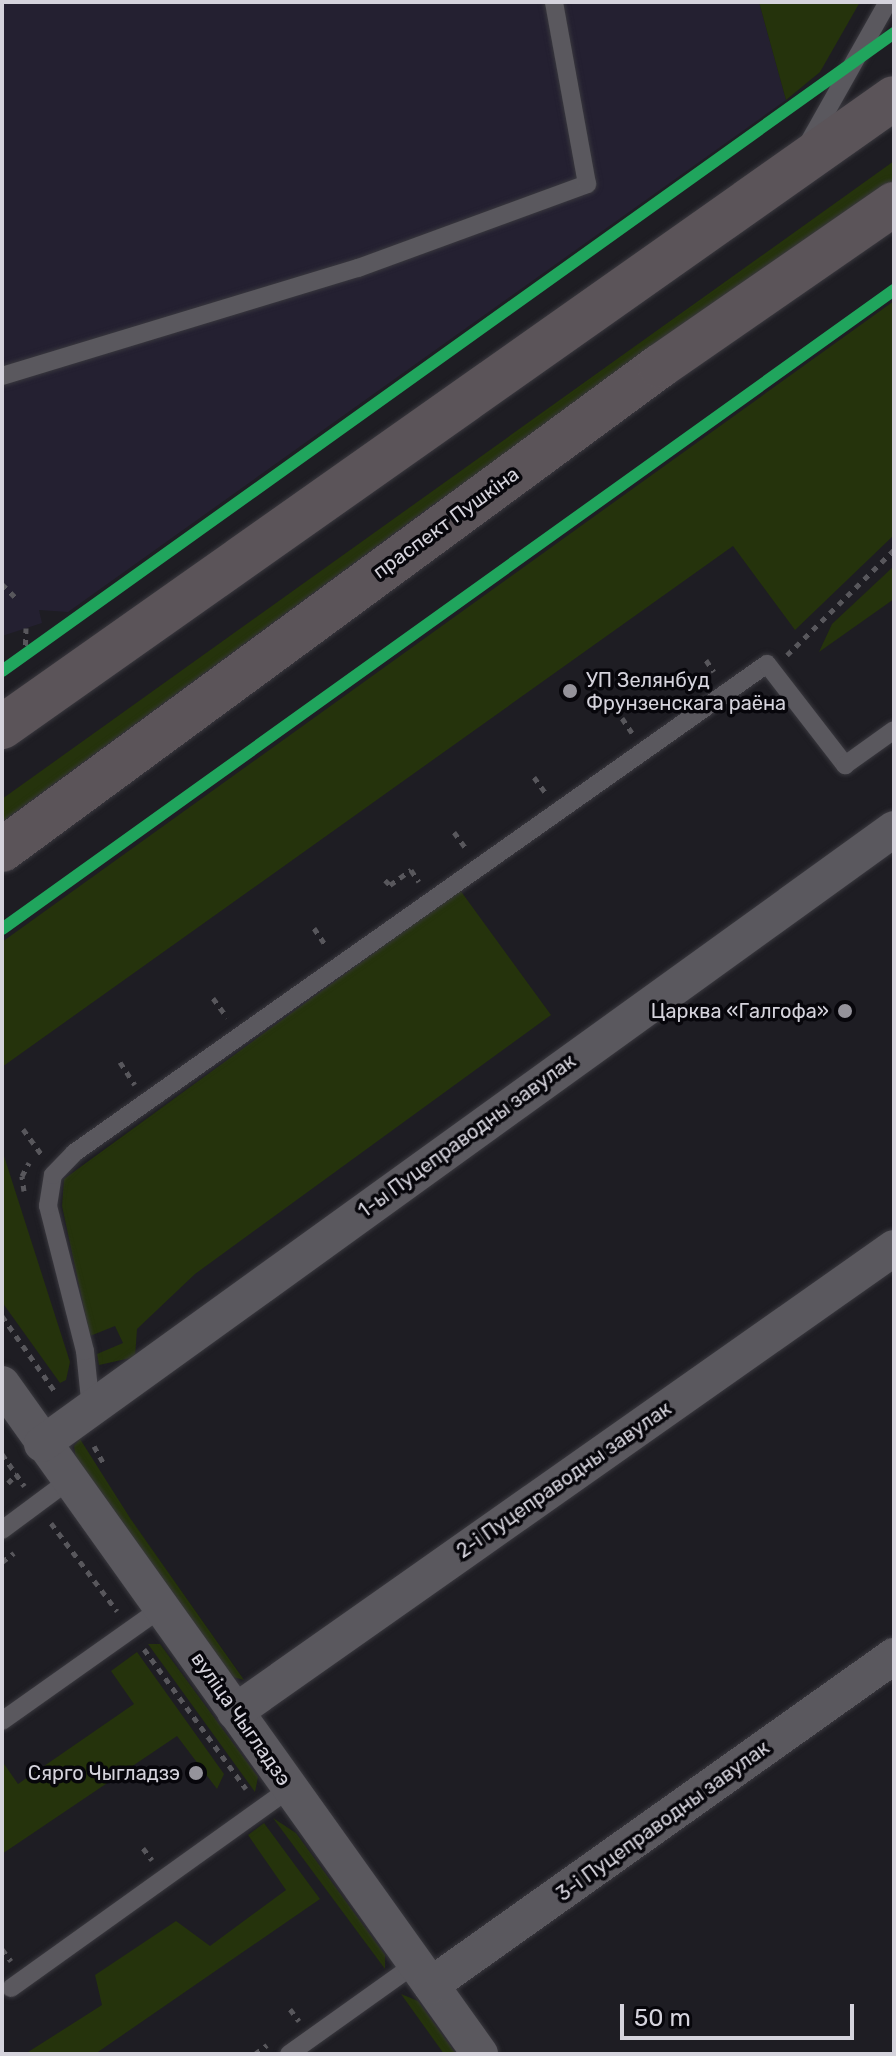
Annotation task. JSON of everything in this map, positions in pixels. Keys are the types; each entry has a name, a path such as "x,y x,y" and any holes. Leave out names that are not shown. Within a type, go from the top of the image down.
{"main road":[{"path":"2,727 894,98"},
{"name":"праспект Пушкіна","path":"2,850 660,366 894,204"}],"street":[{"name":"1-ы Пуцеправодны завулак","path":"42,1444 894,829"},
{"name":"2-і Пуцеправодны завулак","path":"235,1712 894,1248"},
{"name":"вуліца Чыгладзэ","path":"2,1384 68,1481 163,1607 480,2054"},
{"name":"3-і Пуцеправодны завулак","path":"423,1974 894,1656"}],"lane":[{"path":"2,376 358,268 587,184 554,2"},
{"path":"789,174 888,2"},
{"path":"91,1409 85,1351 48,1206 53,1175 74,1153 767,664 845,765 894,730"},
{"path":"2,1530 68,1481"},
{"path":"2,1721 163,1607"},
{"path":"11,1988 290,1788"},
{"path":"289,2054 423,1974"}],"path":[{"path":"2,671 808,95"},
{"path":"2,929 894,290"},
{"path":"781,662 894,550"},
{"path":"2,584 16,598"},
{"path":"25,657 26,628"},
{"path":"454,832 472,856"},
{"path":"385,880 390,885 411,870 425,889"},
{"path":"314,928 331,954"},
{"path":"213,998 231,1023"},
{"path":"120,1062 137,1088"},
{"path":"23,1129 42,1154"},
{"path":"2,1454 261,1809"},
{"path":"8,1483 17,1474"},
{"path":"143,1848 153,1862"},
{"path":"2,1949 11,1961"},
{"path":"290,2009 300,2021"}],"shaded area":[{"path":"2,2 759,2 786,100 68,612 39,610 42,623 2,636"}],"green space":[{"path":"759,2 860,2 820,72 786,100"},
{"path":"894,161 894,182 431,506 2,822 2,799"},
{"path":"894,301 894,535 795,630 733,546 2,1067 2,942"},
{"path":"894,566 894,599 819,652 832,624"},
{"path":"460,890 551,1015 195,1274 137,1329 135,1357 99,1365 97,1354 123,1343 115,1326 90,1336 62,1206 64,1179"},
{"path":"4,1156 70,1362 66,1380 60,1383 2,1302"},
{"path":"80,1439 130,1518 244,1680 233,1677 76,1459 74,1446"},
{"path":"148,1644 160,1644 258,1777 255,1792"},
{"path":"137,1652 224,1774 217,1789 177,1736 2,1854 2,1761 18,1784 134,1704 111,1671"},
{"path":"273,1818 296,1833 385,1955 385,1969"},
{"path":"264,1823 320,1899 95,2054 25,2054 102,2005 95,1975 176,1921 210,1946 286,1890 248,1835"},
{"path":"401,1994 418,2001 456,2054 444,2054"}],"cycle path":[{"path":"2,671 894,33"},
{"path":"2,929 894,290"}],"place":[{"name":"УП Зелянбуд Фрунзенскага раёна","path":"570,691"},
{"name":"Царква «Галгофа»","path":"845,1011"},
{"name":"Сярго Чыгладзэ","path":"196,1773"}]}
